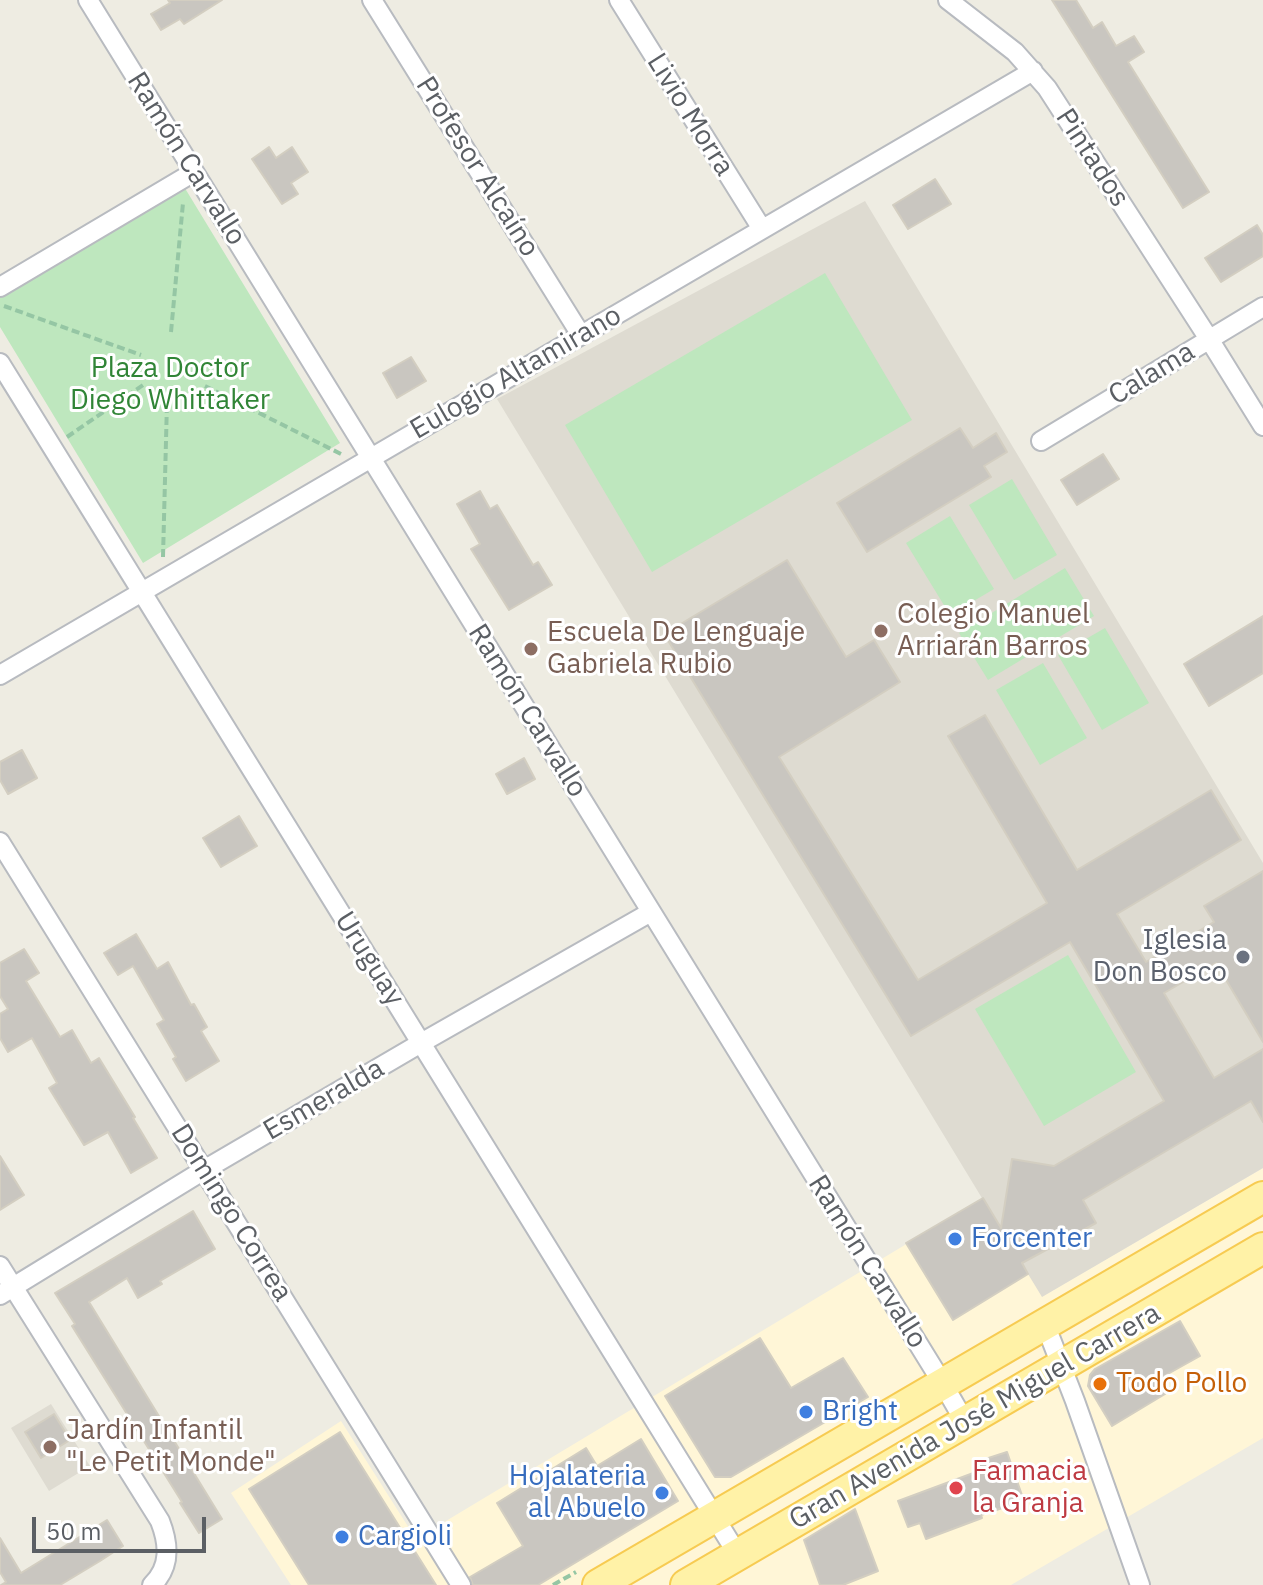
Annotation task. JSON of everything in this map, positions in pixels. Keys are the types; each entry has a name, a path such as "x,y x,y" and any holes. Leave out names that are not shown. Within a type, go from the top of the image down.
{"main road":[{"name":"Gran Avenida José Miguel Carrera","path":"598,1585 1263,1197"},
{"name":"Gran Avenida José Miguel Carrera","path":"686,1585 1263,1248"}],"street":[{"name":"Ramón Carvallo","path":"88,0 190,174 366,461 651,912 965,1422"},
{"name":"Profesor Alcaíno","path":"372,0 581,335"},
{"name":"Livio Morra","path":"619,0 762,229"},
{"name":"Pintados","path":"948,0 996,36 1033,71 1263,426"},
{"name":"Eulogio Altamirano","path":"0,675 1033,71"},
{"path":"0,287 190,174"},
{"name":"Calama","path":"1041,441 1263,307"},
{"name":"Uruguay","path":"0,363 738,1555"},
{"name":"Domingo Correa","path":"0,842 461,1585"},
{"name":"Esmeralda","path":"6,1291 204,1170 651,912"},
{"path":"0,1266 6,1291 160,1521 167,1546 166,1560 164,1571 152,1585"},
{"path":"1045,1324 1140,1585"}],"path":[{"path":"171,332 190,174"},
{"path":"0,305 141,355"},
{"path":"52,447 143,385"},
{"path":"205,386 366,461"},
{"path":"163,580 167,402"}],"shaded area":[{"name":"Colegio Manuel Arriarán Barros","path":"865,201 1263,863 1263,1168 1042,1297 497,399"},
{"path":"1263,1168 1263,1438 1011,1585 291,1585 231,1493 341,1421 416,1539 983,1198 1043,1296"},
{"name":"Jardín Infantil \"Le Petit Monde\"","path":"51,1404 90,1466 49,1491 11,1428"}],"green space":[{"name":"Plaza Doctor Diego Whittaker","path":"183,185 340,443 143,563 0,327 0,296"},
{"path":"825,273 912,420 652,572 565,425"},
{"path":"1012,479 1057,555 1014,580 969,505"},
{"path":"950,516 994,589 950,615 906,543"},
{"path":"1065,568 1094,616 988,680 959,633"},
{"path":"1105,628 1149,703 1102,730 1058,655"},
{"path":"1043,663 1087,738 1040,765 996,690"},
{"path":"1068,955 1136,1072 1044,1126 975,1009"}],"building":[{"path":"168,0 222,0 184,24 180,19 161,30 151,14 170,3"},
{"path":"1052,0 1076,0 1093,28 1102,22 1116,46 1134,36 1144,52 1128,62 1209,192 1183,208"},
{"path":"269,147 276,158 292,147 308,172 291,183 298,194 282,204 252,159"},
{"path":"935,179 951,204 908,229 893,205"},
{"path":"1257,225 1263,235 1263,256 1221,282 1205,258"},
{"path":"411,357 426,381 397,398 383,373"},
{"path":"960,428 973,448 996,433 1007,452 984,466 991,477 867,552 837,503"},
{"path":"1103,454 1119,479 1077,505 1061,480"},
{"path":"480,491 490,509 497,505 533,565 538,562 552,585 509,610 471,549 480,544 457,504"},
{"path":"787,560 846,657 874,640 900,682 779,757 918,980 1047,903 948,736 985,715 1077,870 1211,790 1241,840 1117,914 1146,962 1214,922 1204,906 1263,871 1263,1042 1216,963 1164,993 1214,1078 1263,1049 1263,1122 1251,1101 1083,1200 1096,1223 1022,1263 1028,1274 953,1320 906,1243 983,1198 1001,1228 1012,1159 1054,1166 1164,1101 1070,942 911,1036 664,634"},
{"path":"1263,616 1263,673 1209,706 1184,664"},
{"path":"22,750 37,778 8,794 0,780 0,762"},
{"path":"524,758 535,779 507,794 496,774"},
{"path":"239,816 257,846 221,867 203,838"},
{"path":"136,934 157,969 168,962 191,1005 194,1004 207,1027 201,1031 219,1061 186,1081 157,1024 164,1020 133,966 118,975 104,953"},
{"path":"24,949 39,973 26,981 60,1037 72,1030 91,1063 99,1058 157,1158 131,1173 108,1132 84,1145 49,1088 57,1083 32,1038 8,1052 0,1038 0,1014 8,1009 0,996 0,963"},
{"path":"0,1156 24,1195 0,1210"},
{"path":"193,1211 215,1249 160,1281 162,1284 138,1298 127,1278 89,1302 222,1519 199,1533 72,1326 75,1324 55,1293"},
{"path":"1180,1321 1200,1356 1157,1380 1165,1394 1112,1426 1088,1386 1090,1375 1095,1369"},
{"path":"760,1338 791,1388 843,1358 868,1397 731,1477 715,1477 665,1396"},
{"path":"54,1414 70,1440 41,1458 25,1432"},
{"name":"Cargioli","path":"340,1432 436,1585 309,1585 249,1489"},
{"name":"Cargioli","path":"641,1439 678,1501 538,1585 473,1585 470,1577 523,1546 497,1503 586,1448 597,1466"},
{"path":"1007,1452 1024,1501 981,1515 982,1518 926,1539 920,1523 908,1527 898,1501 976,1472 973,1463"},
{"path":"855,1509 878,1571 843,1585 820,1585 804,1540"},
{"path":"107,1520 123,1546 100,1561 60,1585 1,1585 6,1582 0,1572 0,1538 21,1573"}],"place":[{"name":"Colegio Manuel Arriarán Barros","path":"881,631"},
{"name":"Escuela De Lenguaje Gabriela Rubio","path":"531,649"},
{"name":"Iglesia Don Bosco","path":"1243,957"},
{"name":"Forcenter","path":"955,1239"},
{"name":"Todo Pollo","path":"1100,1384"},
{"name":"Bright","path":"806,1412"},
{"name":"Jardín Infantil \"Le Petit Monde\"","path":"50,1447"},
{"name":"Farmacia la Granja","path":"956,1488"},
{"name":"Hojalateria al Abuelo","path":"662,1493"},
{"name":"Cargioli","path":"342,1537"}]}
